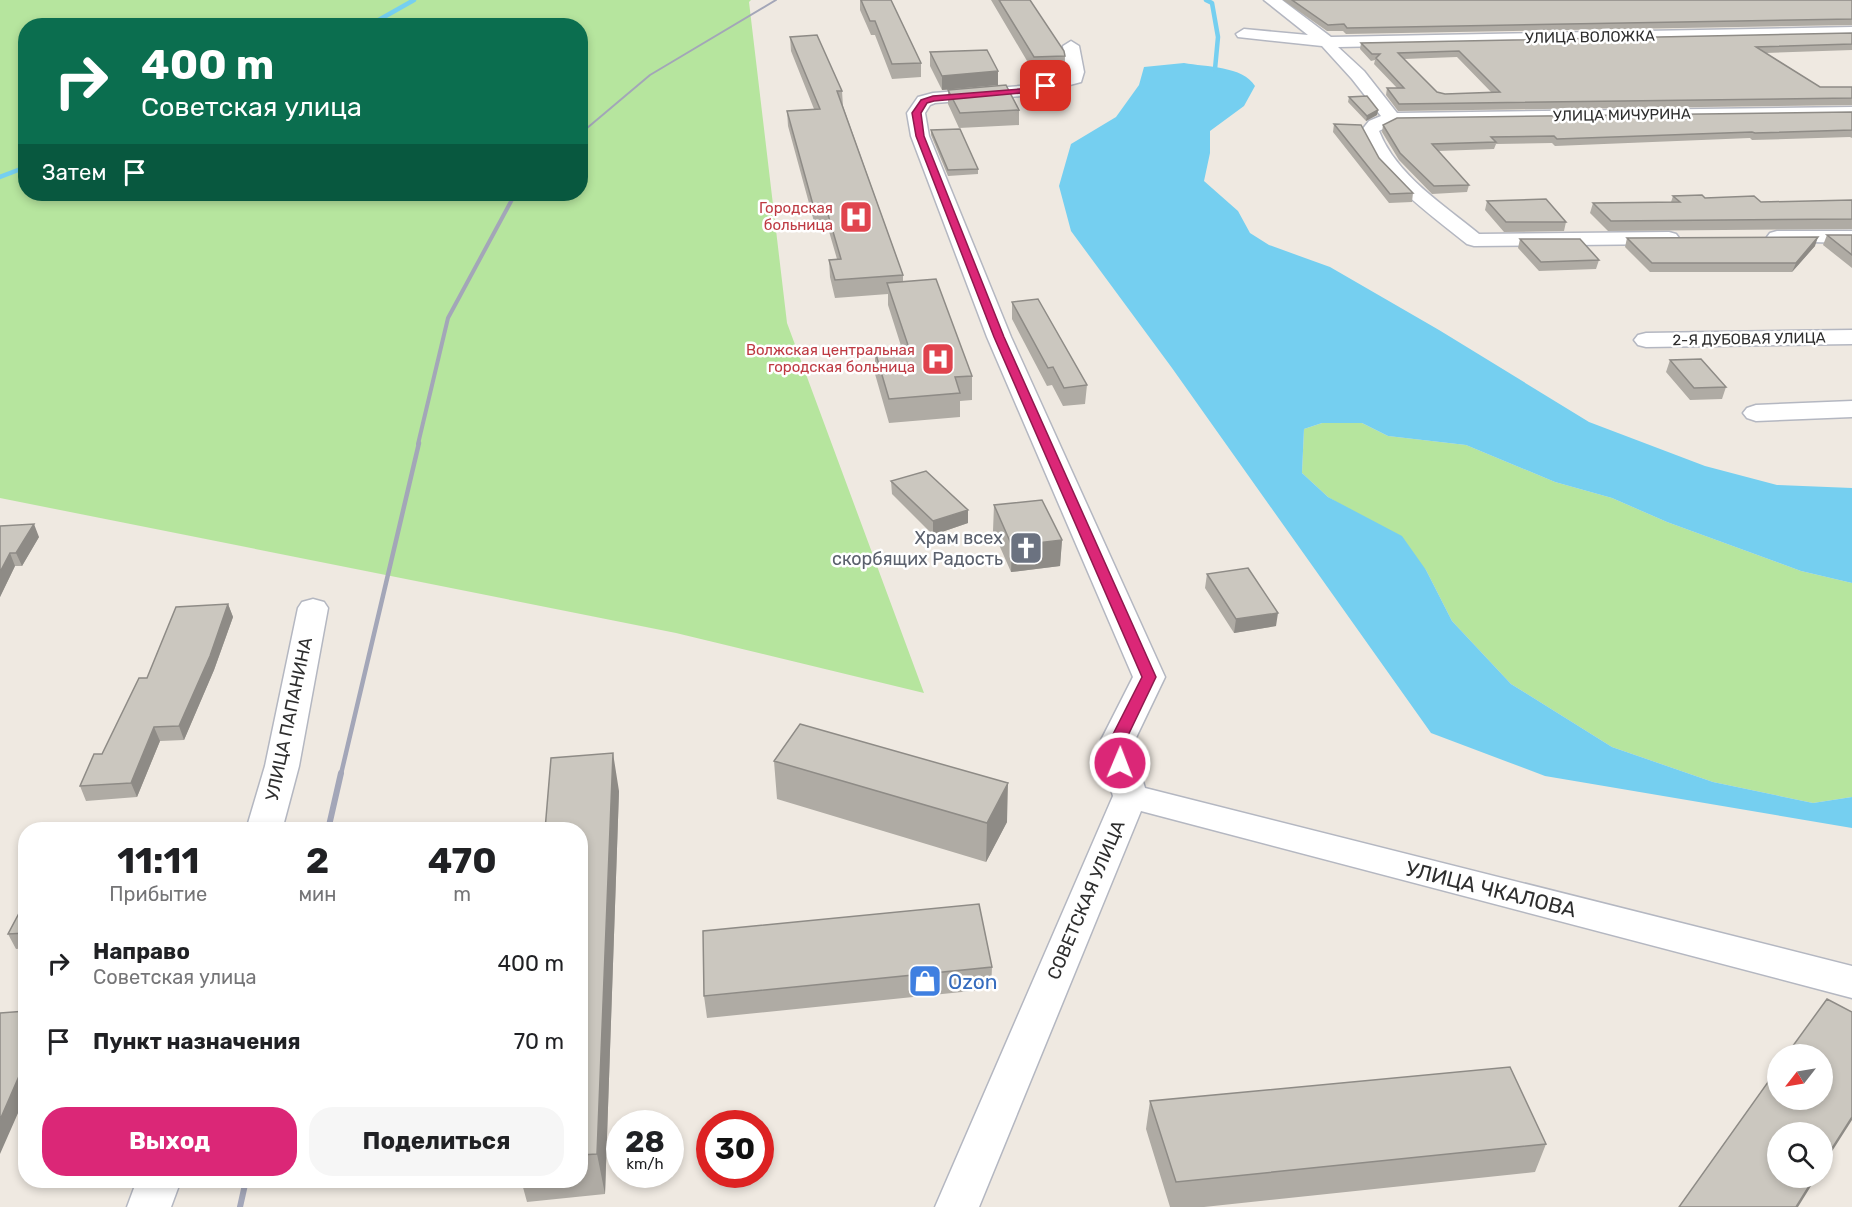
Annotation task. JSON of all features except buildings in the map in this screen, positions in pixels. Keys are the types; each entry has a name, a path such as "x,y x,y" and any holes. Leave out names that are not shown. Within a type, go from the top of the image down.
{"street":[{"path":"1272,0 1327,42 1358,75 1392,118 1375,125 1370,130 1371,138 1402,177 1474,240 1686,238"},
{"name":"УЛИЦА ВОЛОЖКА","path":"1327,42 1852,32"},
{"path":"1244,34 1327,42"},
{"path":"1071,46 1075,78 1033,90 933,98 924,101 916,113 920,136 999,337 1149,677 1115,746 1130,796"},
{"name":"УЛИЦА МИЧУРИНА","path":"1392,118 1852,112"},
{"path":"1757,237 1852,237"},
{"name":"2-Я ДУБОВАЯ УЛИЦА","path":"1646,340 1852,337"},
{"path":"1756,413 1852,409"},
{"name":"УЛИЦА ПАПАНИНА","path":"266,822 282,766 313,608"},
{"name":"УЛИЦА ЧКАЛОВА","path":"1130,796 1852,982"},
{"name":"СОВЕТСКАЯ УЛИЦА","path":"957,1207 1130,796"},
{"path":"149,1207 156,1188"}],"green space":[{"path":"0,0 751,0 749,2 787,323 924,693 676,633 0,498"},
{"path":"1322,423 1362,423 1388,436 1466,445 1555,482 1612,498 1667,522 1801,571 1852,583 1852,797 1813,803 1713,782 1612,747 1511,684 1452,621 1426,570 1360,516 1328,497 1302,473 1304,429"}],"water":[{"path":"1184,63 1233,71 1249,79 1255,86 1244,106 1210,131 1210,153 1204,181 1238,211 1250,233 1269,245 1330,267 1439,330 1589,422 1705,466 1777,485 1852,488 1852,583 1801,571 1667,522 1612,498 1555,482 1466,445 1388,436 1362,423 1322,423 1304,429 1302,473 1328,497 1402,536 1426,570 1452,621 1511,684 1612,747 1713,782 1813,803 1852,797 1852,828 1545,776 1431,733 1172,368 1071,231 1059,186 1071,144 1116,117 1139,85 1144,67"}],"waterway":[{"path":"382,18 414,0"},
{"path":"1206,0 1212,3 1218,37 1215,69"},
{"path":"0,177 18,170"}],"railway":[{"path":"588,127 650,75 776,0"},
{"path":"418,444 448,318 511,201"},
{"path":"341,774 419,443"},
{"path":"330,822 341,773"},
{"path":"240,1207 244,1188"}],"place":[{"name":"Городская больница","path":"856,217"},
{"name":"Волжская центральная городская больница","path":"938,359"},
{"name":"Храм всех скорбящих Радость","path":"1026,548"},
{"name":"Ozon","path":"925,981"}],"route":[{"path":"1046,86 1033,90 933,98 924,101 916,113 920,136 999,337 1149,677 1115,746 1120,763"}]}
